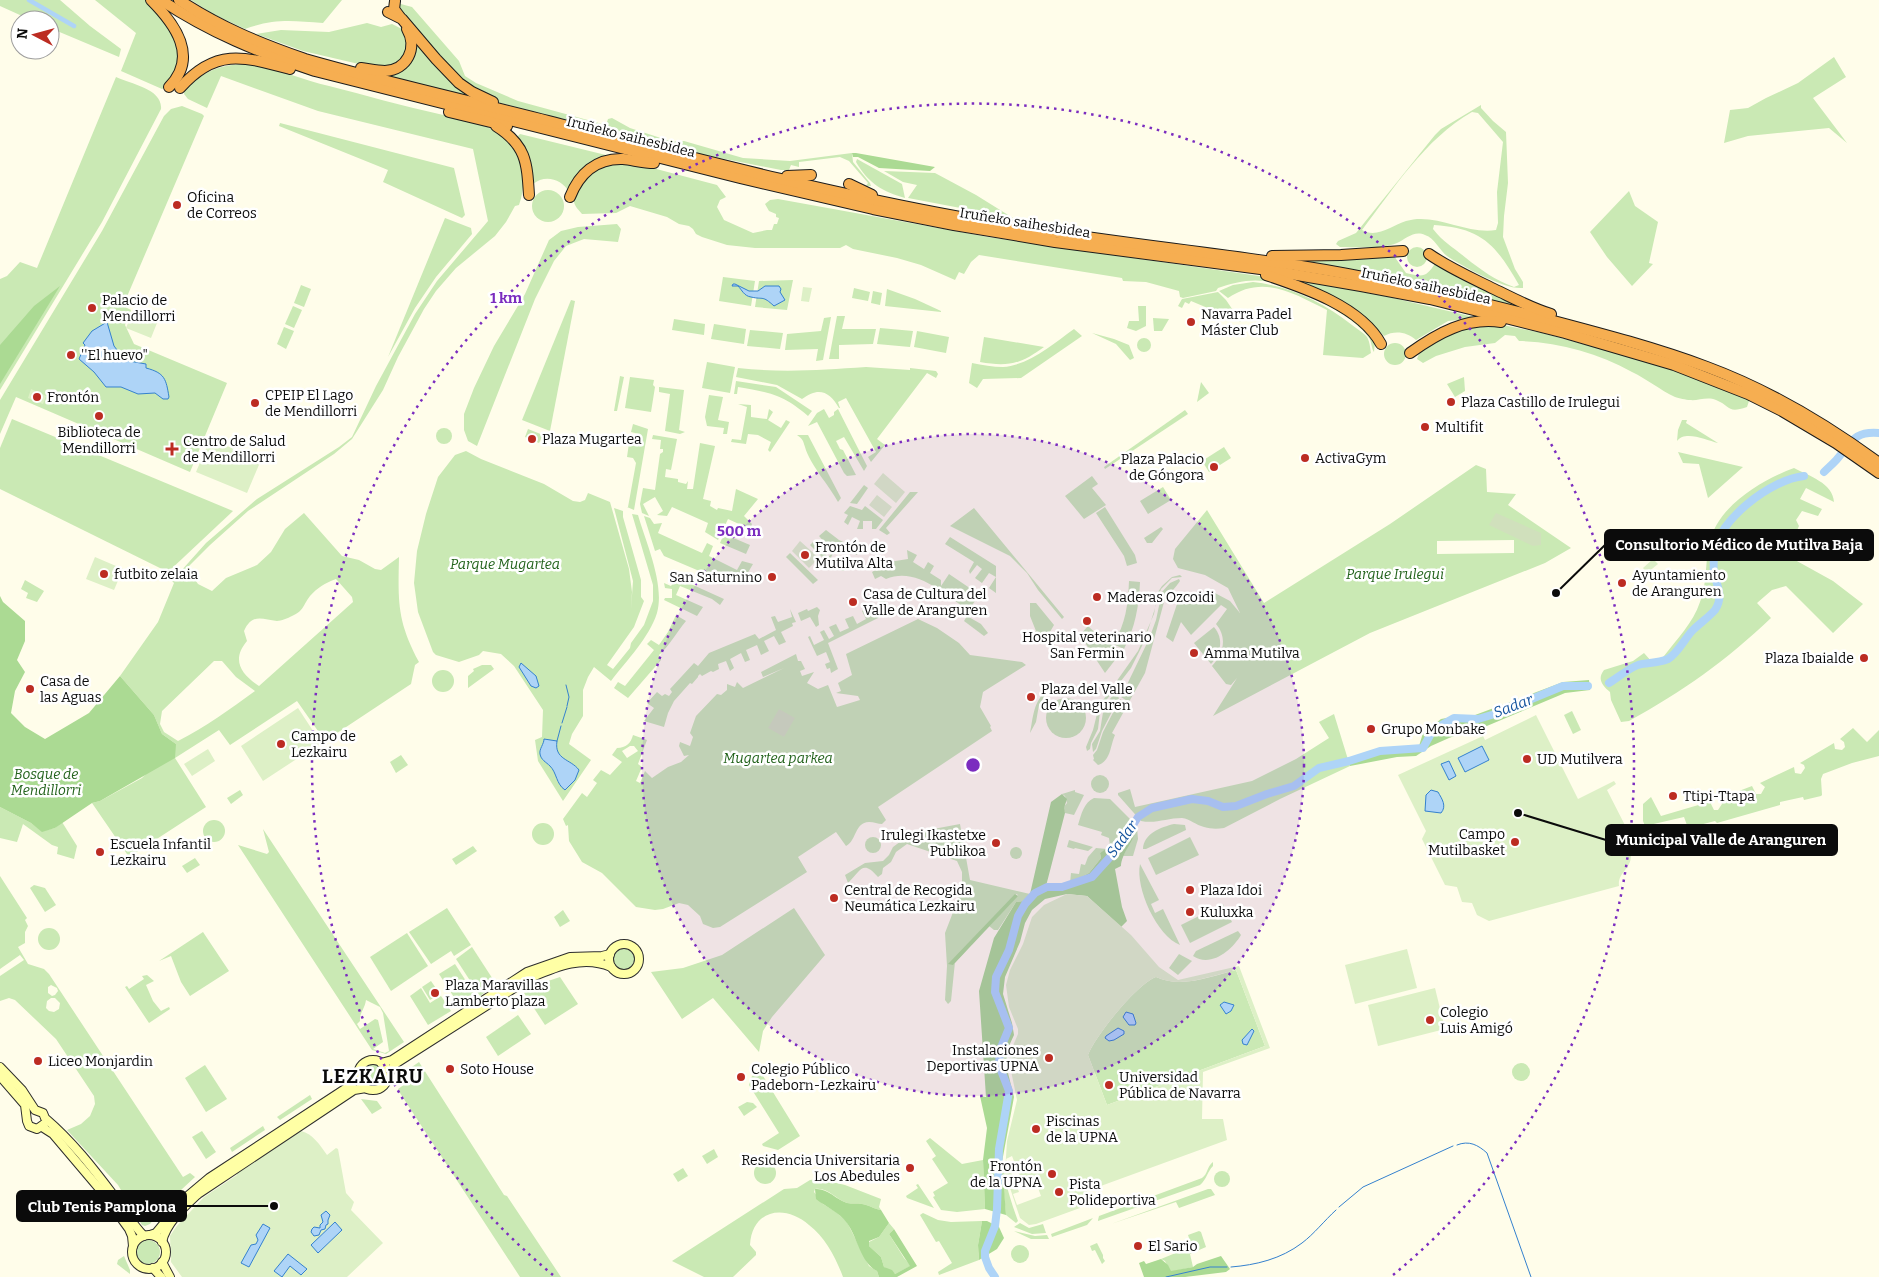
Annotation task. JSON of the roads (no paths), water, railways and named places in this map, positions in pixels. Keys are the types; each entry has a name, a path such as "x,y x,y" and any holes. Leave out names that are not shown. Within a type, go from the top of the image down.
{"highway":[{"path":"151,0 167,16 178,32 181,42 183,52 181,70 174,88 199,69 216,61 233,59 251,60 491,123 775,193 860,210 873,209"},
{"name":"Iruñeko saihesbidea","path":"161,0 252,46 315,71 740,178 873,209 954,225 1130,253 1268,270 1361,286 1493,314 1617,347 1705,375 1748,394 1838,439"},
{"name":"Iruñeko saihesbidea","path":"179,0 221,30"},
{"path":"395,1 394,9 401,18 447,72 472,92 499,104 544,116 565,125"},
{"path":"265,45 365,69 394,70 407,60 412,48 411,37 402,23 388,15 401,18"},
{"name":"Iruñeko saihesbidea","path":"252,46 265,45 346,71 769,176 884,202 1039,230 1301,266 1473,300 1627,341 1708,367 1778,398 1857,452 1879,463"},
{"path":"252,46 281,67"},
{"path":"491,123 512,138 523,154 528,170 530,195"},
{"path":"570,197 579,178 597,164 622,159 654,163"},
{"path":"769,176 797,177 811,175"},
{"path":"849,184 884,202"},
{"path":"1112,241 1171,244 1281,257 1404,252"},
{"path":"1130,253 1166,260 1244,270 1291,283 1334,303 1375,333 1381,344"},
{"path":"1429,254 1440,262 1523,303 1542,311 1618,334 1627,341"},
{"path":"1410,353 1446,330 1467,323 1485,320 1516,324 1617,347"},
{"name":"Iruñeko saihesbidea","path":"1857,452 1879,473"}],"main road":[{"path":"162,1242 165,1231 177,1215 198,1194 354,1090 366,1088 375,1090 383,1087 395,1064 530,978 549,969 583,961 599,962 611,967 618,973 626,974 636,968 639,959 638,954 633,947 624,944 615,946 610,954 609,962 611,967"},
{"path":"381,1063 392,1060 527,972 570,957 610,954"},
{"path":"133,1246 136,1242 156,1233 184,1199 209,1178 351,1085 366,1062 374,1060 381,1063 387,1070 388,1075"},
{"path":"0,1067 22,1090 35,1110 41,1112 88,1162 135,1225 147,1236 157,1237 162,1242 165,1250 162,1262 170,1277"},
{"path":"0,1076 25,1105 28,1124 31,1128 37,1129 42,1127"},
{"path":"358,1076 362,1085 366,1088"},
{"path":"27,1116 35,1110"},
{"path":"42,1127 45,1118"},
{"path":"42,1127 53,1134 103,1192 132,1236 132,1256 138,1265 153,1268 162,1262"},
{"path":"153,1268 161,1277"}],"water":[{"path":"735,284 749,291 758,291 765,286 779,286 785,300 774,306 765,299 751,297 743,293 738,286 732,286"},
{"path":"107,322 114,346 121,355 129,361 146,364 146,368 157,372 164,378 168,399 163,399 155,393 138,394 121,387 106,387 94,372 79,359 85,345 83,343 92,331"},
{"path":"521,663 536,676 539,686 536,688 531,686 519,667"},
{"path":"544,739 557,741 558,752 561,756 579,770 575,780 565,790 560,785 550,766 541,756 540,750"},
{"path":"1482,746 1489,760 1465,772 1458,758"},
{"path":"1449,761 1456,776 1449,780 1441,764"},
{"path":"1431,790 1438,792 1442,800 1444,808 1441,813 1425,811 1426,795"},
{"path":"1224,1002 1234,1005 1231,1011 1226,1014 1220,1005"},
{"path":"1126,1012 1133,1014 1135,1025 1129,1025 1123,1017"},
{"path":"1118,1028 1124,1031 1124,1034 1114,1040 1109,1041 1105,1038 1106,1036"},
{"path":"1252,1029 1254,1031 1247,1045 1243,1044 1242,1040"},
{"path":"326,1211 330,1215 328,1224 325,1229 321,1230 319,1235 314,1236 311,1232 312,1229 314,1227 320,1228 323,1222 321,1215"},
{"path":"335,1222 342,1230 318,1253 311,1245"},
{"path":"263,1224 270,1228 249,1267 241,1263 251,1245 256,1244 258,1240 256,1235"},
{"path":"288,1254 307,1269 301,1275 290,1266 282,1277 274,1271"}],"waterway":[{"path":"29,0 74,26"},
{"name":"Sadar","path":"1824,472 1855,438 1864,434 1879,433"},
{"name":"Sadar","path":"1609,683 1635,666 1668,659 1690,633 1713,613 1719,601 1714,571 1714,554 1717,541 1725,528 1735,515 1762,493 1791,479 1804,476"},
{"path":"566,685 569,697 567,706"},
{"name":"Sadar","path":"995,1277 989,1268 985,1251 995,1226 999,1149 1009,1091 999,1065 1000,1050 1009,1028 995,992 996,977 1009,950 1018,916 1025,904 1035,893 1047,887 1062,887 1092,877 1120,846 1138,817 1152,808 1192,799 1208,801 1223,807 1236,806 1294,786 1319,768 1380,751 1423,748 1433,730 1454,718 1478,719 1563,686 1588,686"},
{"path":"562,723 567,707"},
{"path":"557,741 561,726"},
{"path":"1457,1145 1473,1144 1487,1153 1531,1277"},
{"path":"1339,1207 1363,1187 1453,1146"},
{"path":"1231,1267 1259,1263 1294,1249 1336,1210"},
{"path":"1166,1277 1210,1267 1227,1267"}],"place":[{"name":"Oficina de Correos","path":"177,205"},
{"name":"Palacio de Mendillorri","path":"92,308"},
{"name":"Navarra Padel Máster Club","path":"1191,322"},
{"name":"''El huevo\"","path":"71,355"},
{"name":"Frontón","path":"37,397"},
{"name":"Plaza Castillo de Irulegui","path":"1451,402"},
{"name":"CPEIP El Lago de Mendillorri","path":"255,403"},
{"name":"Biblioteca de Mendillorri","path":"99,416"},
{"name":"Multifit","path":"1425,427"},
{"name":"Plaza Mugartea","path":"532,439"},
{"name":"Centro de Salud de Mendillorri","path":"172,449"},
{"name":"ActivaGym","path":"1305,458"},
{"name":"Plaza Palacio de Góngora","path":"1214,467"},
{"name":"Frontón de Mutilva Alta","path":"805,555"},
{"name":"futbito zelaia","path":"104,574"},
{"name":"San Saturnino","path":"772,577"},
{"name":"Ayuntamiento de Aranguren","path":"1622,583"},
{"name":"Consultorio Médico de Mutilva Baja","path":"1556,593"},
{"name":"Maderas Ozcoidi","path":"1097,597"},
{"name":"Casa de Cultura del Valle de Aranguren","path":"853,602"},
{"name":"Hospital veterinario San Fermin","path":"1087,621"},
{"name":"Amma Mutilva","path":"1194,653"},
{"name":"Plaza Ibaialde","path":"1864,658"},
{"name":"Casa de las Aguas","path":"30,689"},
{"name":"Plaza del Valle de Aranguren","path":"1031,697"},
{"name":"Grupo Monbake","path":"1371,729"},
{"name":"Campo de Lezkairu","path":"281,744"},
{"name":"UD Mutilvera","path":"1527,759"},
{"name":"Ttipi-Ttapa","path":"1673,796"},
{"name":"Municipal Valle de Aranguren","path":"1518,813"},
{"name":"Campo Mutilbasket","path":"1515,842"},
{"name":"Irulegi Ikastetxe Publikoa","path":"996,843"},
{"name":"Escuela Infantil Lezkairu","path":"100,852"},
{"name":"Plaza Idoi","path":"1190,890"},
{"name":"Central de Recogida Neumática Lezkairu","path":"834,898"},
{"name":"Kuluxka","path":"1190,912"},
{"name":"Plaza Maravillas Lamberto plaza","path":"435,993"},
{"name":"Colegio Luis Amigó","path":"1430,1020"},
{"name":"Instalaciones Deportivas UPNA","path":"1049,1058"},
{"name":"Liceo Monjardin","path":"38,1061"},
{"name":"Soto House","path":"450,1069"},
{"name":"Colegio Público Padeborn-Lezkairu","path":"741,1077"},
{"name":"Universidad Pública de Navarra","path":"1109,1085"},
{"name":"Piscinas de la UPNA","path":"1036,1129"},
{"name":"Residencia Universitaria Los Abedules","path":"910,1168"},
{"name":"Frontón de la UPNA","path":"1052,1174"},
{"name":"Pista Polideportiva","path":"1059,1192"},
{"name":"Club Tenis Pamplona","path":"274,1206"},
{"name":"El Sario","path":"1138,1246"}],"district":[{"name":"LEZKAIRU","path":"373,1076"}],"park label":[{"name":"Parque Mugartea","path":"505,564"},
{"name":"Parque Irulegui","path":"1395,574"},
{"name":"Mugartea parkea","path":"778,758"},
{"name":"Bosque de Mendillorri","path":"46,782"}]}
